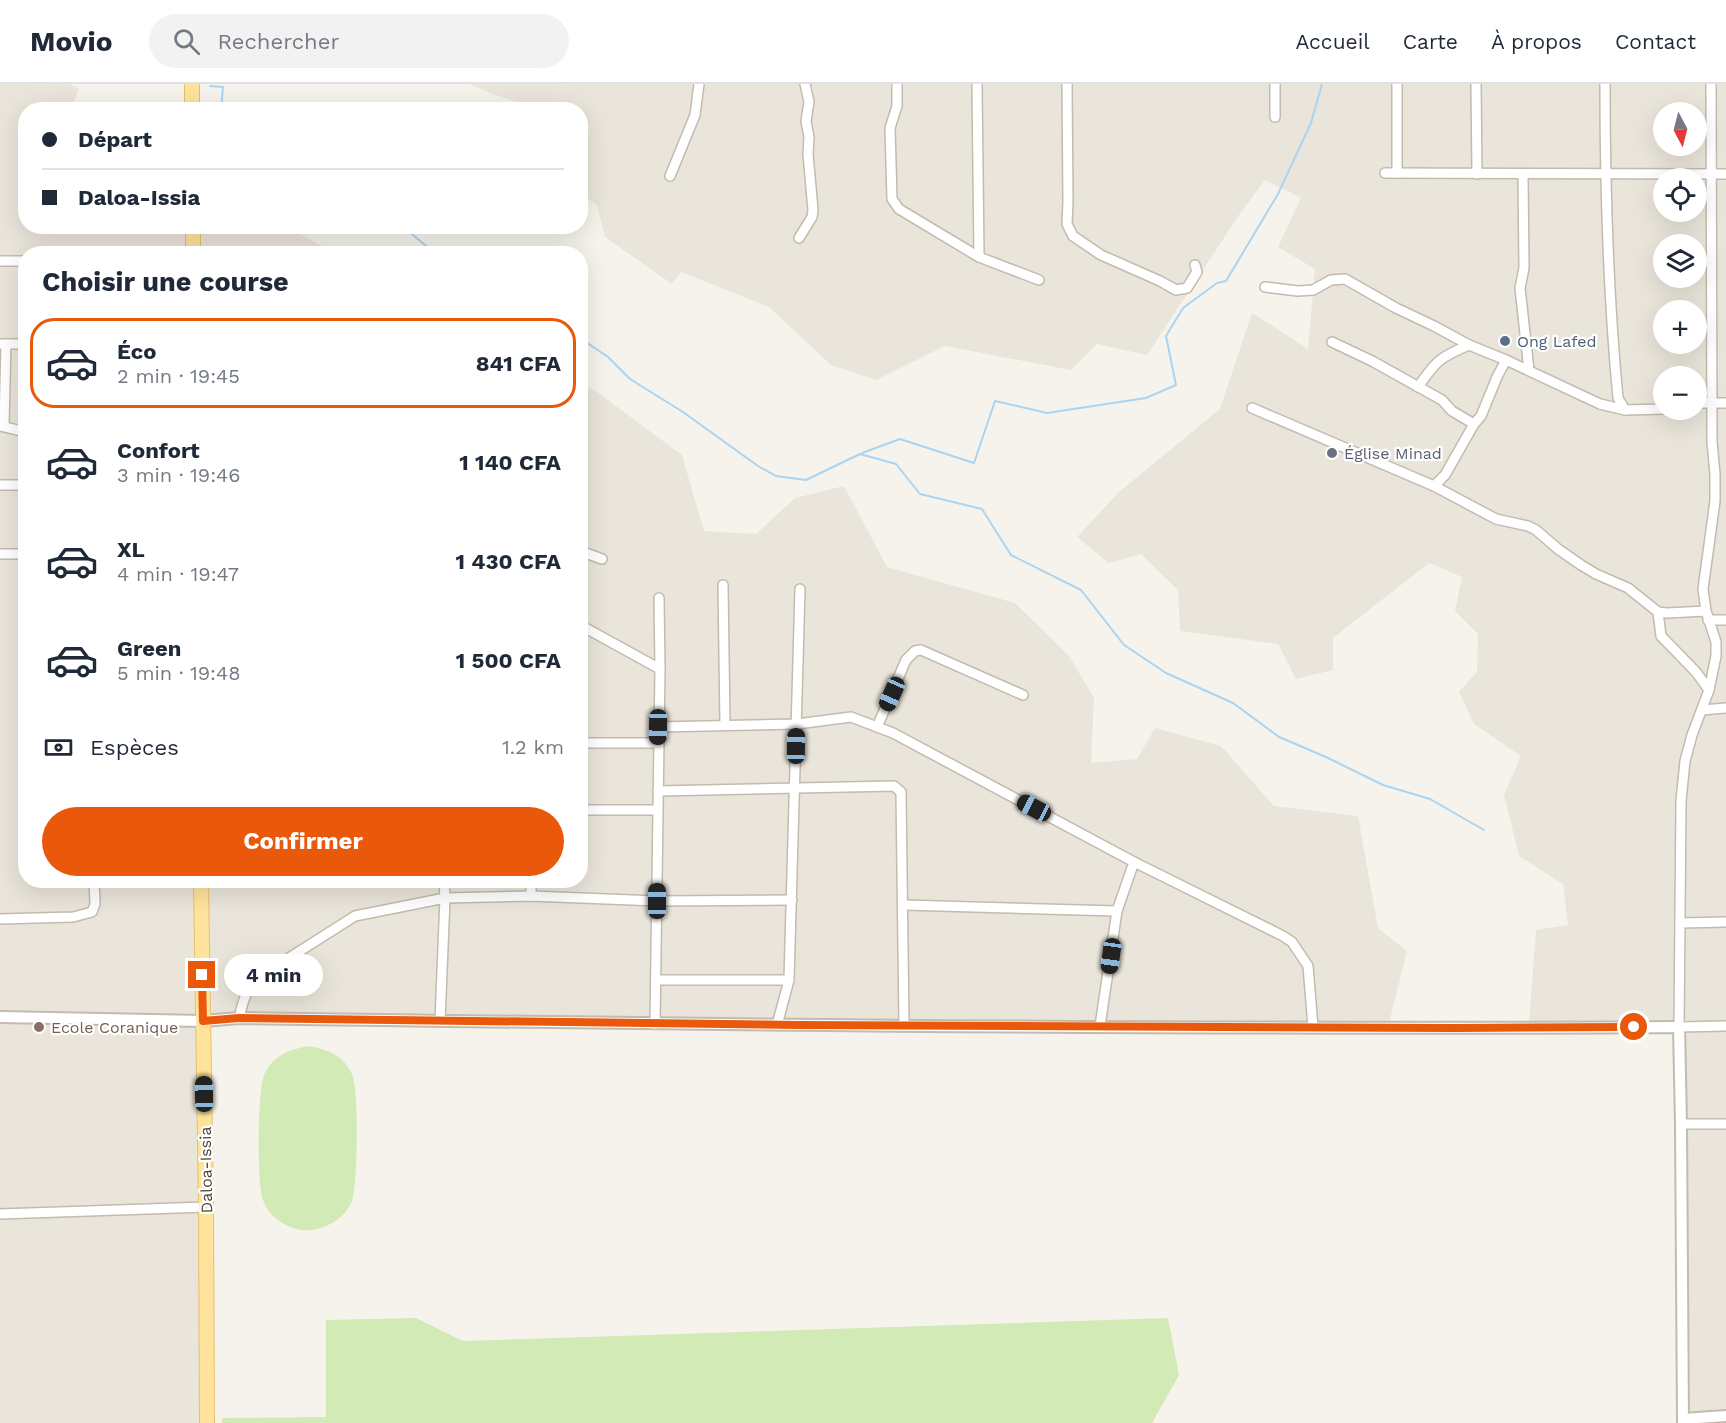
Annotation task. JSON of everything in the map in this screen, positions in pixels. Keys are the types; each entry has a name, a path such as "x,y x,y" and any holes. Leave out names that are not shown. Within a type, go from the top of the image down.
{"main road":[{"path":"192,84 192,102"},
{"name":"Daloa-Issia","path":"201,888 207,1423"}],"street":[{"path":"670,177 695,115 699,84"},
{"path":"799,238 812,217 813,210 806,121 809,102 805,84"},
{"path":"897,84 897,106 890,128 892,199 899,209 979,257 1039,280"},
{"path":"977,84 979,257"},
{"path":"1067,84 1067,224 1073,236 1101,255 1176,290 1184,289 1190,284 1197,272 1195,265"},
{"path":"1275,84 1275,117"},
{"path":"1397,84 1397,173"},
{"path":"1476,84 1477,174"},
{"path":"1605,84 1609,291 1618,398 1625,410"},
{"path":"1711,84 1712,442 1715,501 1703,589 1707,615 1716,642 1716,656 1709,690 1692,735 1681,801 1679,1027 1683,1421 1726,1416"},
{"path":"1385,173 1726,174"},
{"path":"1523,174 1524,268 1520,288 1529,370"},
{"path":"0,261 18,261"},
{"path":"1265,287 1298,291 1313,290 1331,280 1345,279 1469,345 1529,370 1600,404 1625,410 1653,409"},
{"path":"1332,342 1372,361 1442,400 1452,411 1474,424"},
{"path":"3,344 2,426 18,430"},
{"path":"1418,387 1432,366 1447,354 1469,345"},
{"path":"1434,486 1445,475 1486,406 1506,360"},
{"path":"1707,403 1726,403"},
{"path":"1252,408 1434,486 1497,519 1522,524 1536,530 1560,551 1596,574 1628,588 1658,612 1707,615 1726,620"},
{"path":"0,485 18,485"},
{"path":"0,554 18,554"},
{"path":"588,554 602,559"},
{"path":"723,585 725,725"},
{"path":"777,1025 789,980 800,589"},
{"path":"655,1024 659,598"},
{"path":"1658,612 1661,636 1696,672 1709,690"},
{"path":"588,629 660,669"},
{"path":"877,727 906,660 915,651 921,650 1023,694"},
{"path":"1702,710 1726,708"},
{"path":"658,727 797,724 851,717 893,733 1292,942 1308,966 1313,1027"},
{"path":"588,743 658,743"},
{"path":"658,790 894,786 901,792 904,1025"},
{"path":"588,810 657,810"},
{"path":"1100,1026 1117,911 1134,861"},
{"path":"0,919 72,917 92,912 95,904 94,888"},
{"path":"440,1021 444,888"},
{"path":"531,888 531,896"},
{"path":"239,1018 244,998 250,986 259,977 355,916 445,898 531,896 657,901 792,900"},
{"path":"904,905 1117,911"},
{"path":"1680,923 1726,922"},
{"path":"656,980 789,980"},
{"path":"0,1017 203,1021 239,1018 777,1025 1454,1028 1726,1026"},
{"path":"1681,1124 1726,1124"},
{"path":"0,1214 206,1207"}],"shaded area":[{"path":"0,84 70,84 79,89 74,102 18,102 18,234 300,234 322,246 18,246 18,888 588,888 588,388 682,455 704,531 756,534 795,498 844,486 887,567 1015,603 1069,656 1094,698 1091,763 1137,759 1155,728 1221,746 1274,806 1358,816 1378,928 1407,951 1388,1028 204,1021 205,1423 0,1423"},
{"path":"470,84 1726,84 1726,1423 1684,1423 1679,1027 1529,1023 1536,930 1568,925 1563,884 1519,856 1504,795 1521,756 1474,724 1459,692 1477,672 1478,634 1455,611 1462,577 1429,563 1333,638 1333,670 1296,679 1278,644 1180,631 1178,590 1141,554 1109,563 1077,537 1119,492 1220,409 1252,313 1308,349 1315,269 1278,247 1301,198 1265,180 1239,215 1147,355 1097,344 1071,370 945,346 876,380 831,365 769,307 681,272 672,284 605,237 597,205 588,199 588,102 517,102"}],"green space":[{"path":"309,1046 335,1054 352,1074 357,1117 356,1158 354,1192 345,1213 329,1225 302,1230 288,1226 275,1218 263,1200 260,1175 259,1115 262,1082 273,1061 295,1049"},
{"path":"416,1318 463,1341 1168,1318 1179,1375 1152,1423 222,1423 222,1418 326,1417 326,1320"}],"waterway":[{"path":"862,453 900,439 974,463 995,401 1047,413 1146,398 1176,385 1166,336 1183,308 1217,283 1226,281 1278,194 1311,123 1322,84"},
{"path":"210,86 223,87 222,102"},
{"path":"412,234 426,246"},
{"path":"588,343 608,357 630,379 683,412 758,466 776,476 806,480 860,454 896,464 920,494 982,509 1011,555 1081,590 1124,645 1166,673 1233,703 1279,737 1383,785 1430,799 1484,830"}],"place":[{"name":"Ong Lafed","path":"1505,341"},
{"name":"Église Minad","path":"1332,453"},
{"name":"Ecole Coranique","path":"39,1027"}],"route":[{"path":"202,975 203,1021 239,1018 798,1025 1634,1027"}]}
